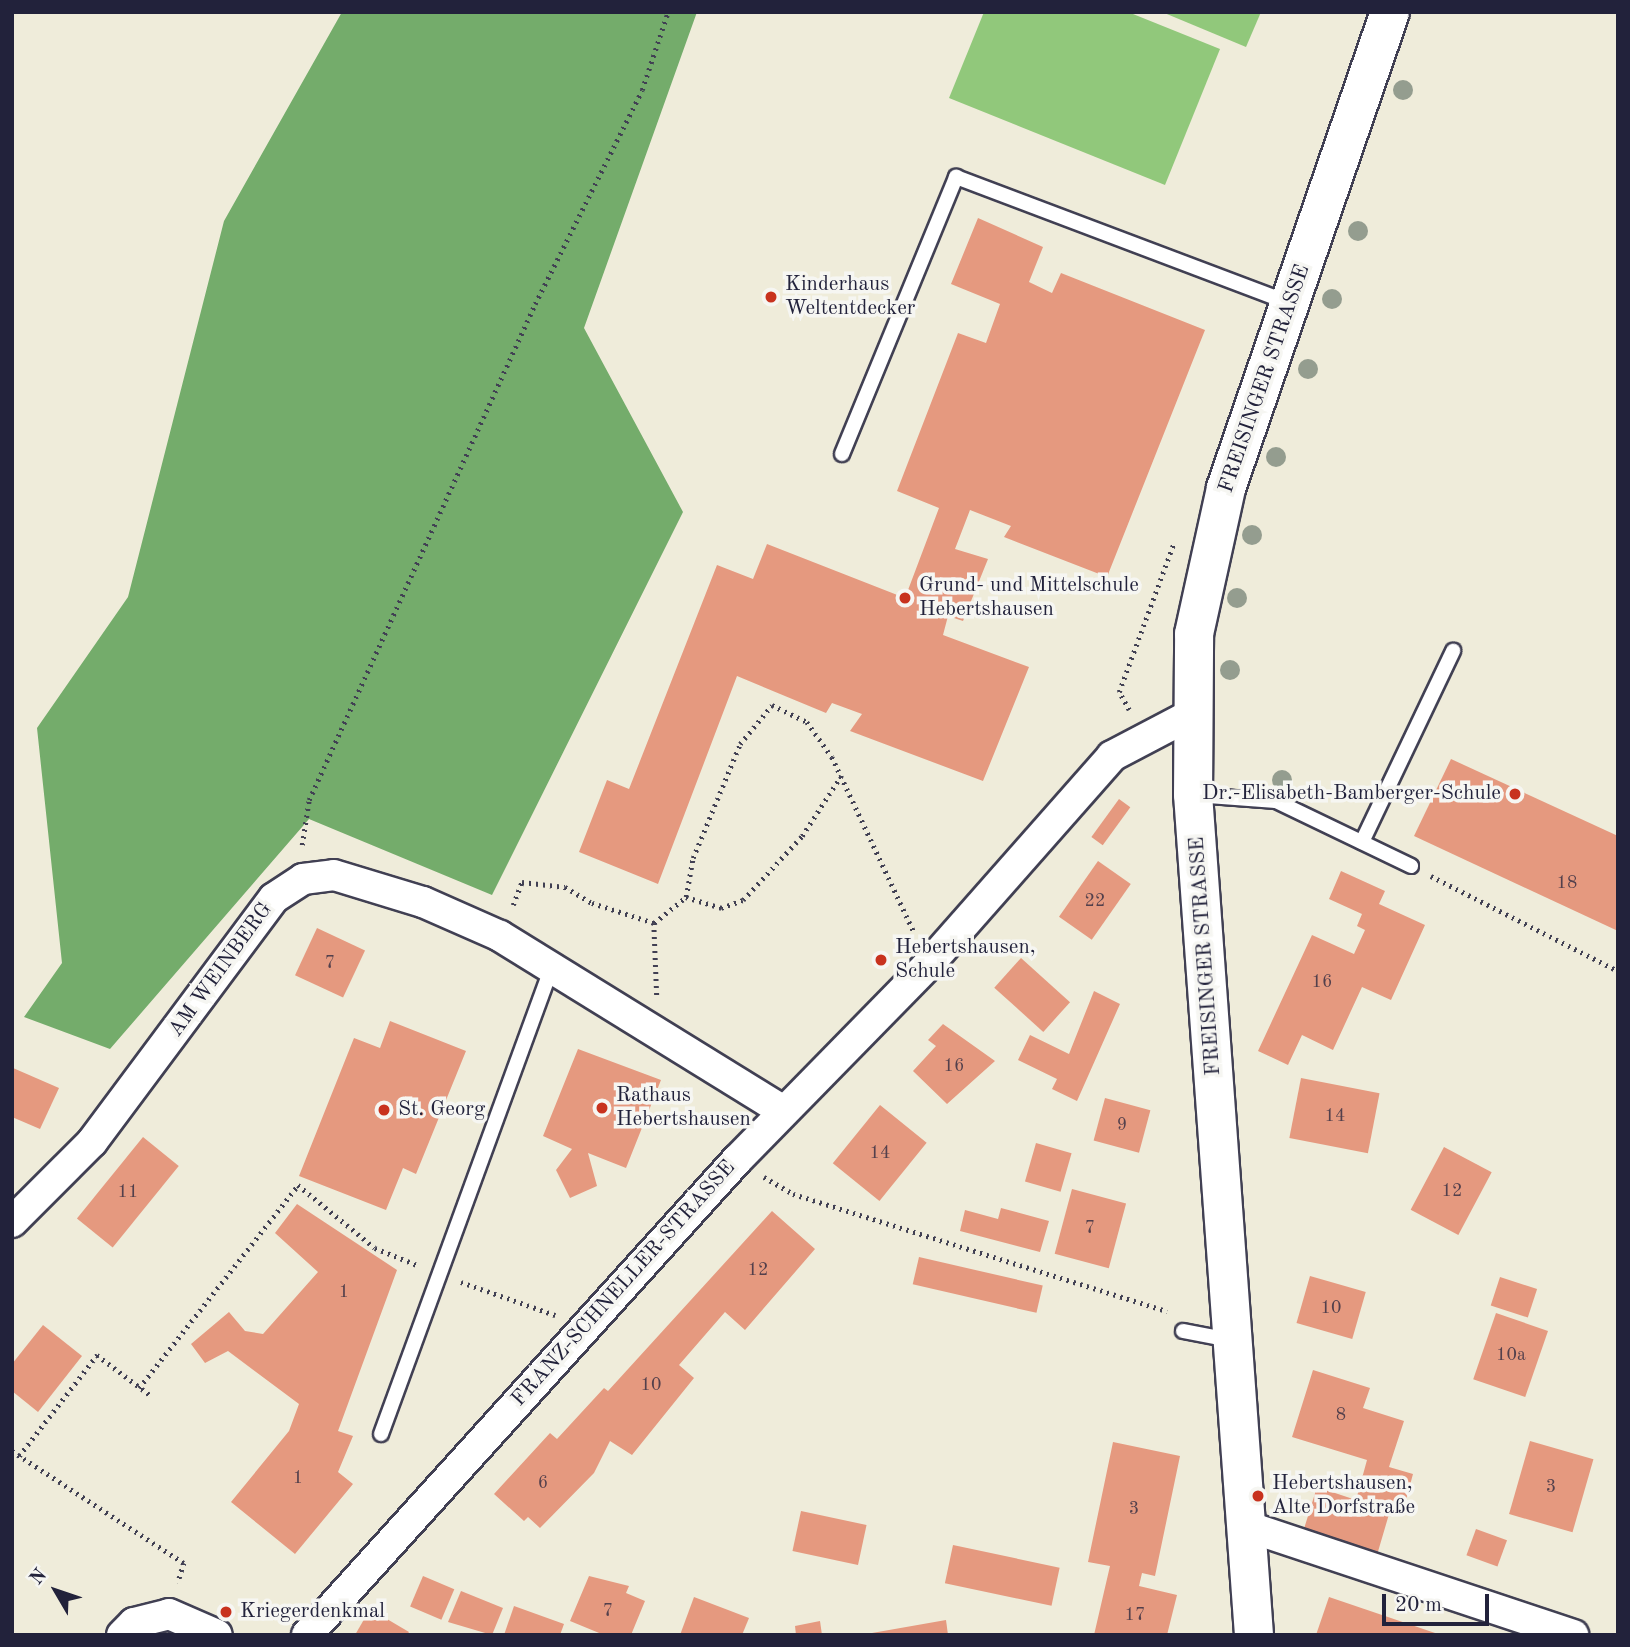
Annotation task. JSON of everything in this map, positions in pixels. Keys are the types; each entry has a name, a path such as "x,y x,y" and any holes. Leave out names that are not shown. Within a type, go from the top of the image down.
{"main road":[{"name":"FREISINGER STRASSE","path":"1254,1635 1236,1341 1194,795 1194,634 1226,488 1292,303 1390,12"}],"street":[{"name":"FRANZ-SCHNELLER-STRASSE","path":"307,1635 737,1160 928,965 1112,756 1192,713"},
{"path":"303,879 347,879 424,902 500,936 650,1025 783,1111"},
{"name":"AM WEINBERG","path":"12,1222 92,1142 274,898 303,879"},
{"path":"1246,1527 1573,1635"},
{"path":"122,1635 134,1623 169,1614 217,1635"}],"lane":[{"path":"842,454 956,177 1292,303"},
{"path":"1362,842 1453,651"},
{"path":"1194,795 1276,801 1411,866"},
{"path":"381,1434 552,967"},
{"path":"1183,1331 1236,1341"}],"path":[{"path":"303,879 309,800 466,453 642,90 668,12"},
{"path":"654,923 686,897 693,858 740,744 772,705 807,722 841,776 928,965"},
{"path":"686,897 721,908 743,900 802,836 841,776"},
{"path":"1411,866 1618,971"},
{"path":"500,936 522,882 565,887 592,903 654,923"},
{"path":"650,1025 660,984 654,923"},
{"path":"737,1160 793,1194 1176,1314"},
{"path":"139,1388 298,1185 375,1248 586,1326"},
{"path":"19,1456 97,1355 150,1395"},
{"path":"12,1451 184,1563 169,1614"}],"green space":[{"path":"342,12 697,12 584,328 683,512 492,895 309,819 110,1049 24,1017 62,963 37,728 128,597 224,221"},
{"path":"984,12 1128,12 1220,49 1165,185 949,98"},
{"path":"1162,12 1261,12 1246,47"}],"building":[{"path":"978,218 1043,247 1029,282 1052,293 1061,273 1205,330 1107,577 1004,537 1011,526 970,510 955,549 988,559 963,621 948,616 943,635 1029,667 983,781 850,731 862,714 832,703 826,713 737,676 658,884 579,852 607,780 629,789 717,565 753,579 767,544 905,598 939,508 897,491 958,333 986,343 1000,304 951,284"},
{"path":"1451,759 1618,836 1618,931 1414,836"},
{"path":"1119,799 1130,807 1103,845 1091,837"},
{"path":"1098,861 1131,884 1092,940 1059,917"},
{"path":"1341,871 1385,891 1379,904 1425,925 1391,1000 1362,987 1333,1050 1302,1035 1288,1065 1258,1051 1312,935 1354,954 1365,930 1357,926 1362,914 1329,899"},
{"path":"317,928 365,950 343,998 295,975"},
{"path":"1021,958 1070,1002 1043,1032 994,988"},
{"path":"1094,991 1120,1004 1077,1101 1052,1089 1057,1079 1018,1060 1030,1035 1069,1054"},
{"name":"St. Georg","path":"390,1021 466,1051 416,1174 403,1168 386,1210 299,1176 354,1038 380,1048"},
{"path":"943,1024 995,1061 947,1104 913,1071 936,1046 928,1040"},
{"name":"Rathaus Hebertshausen","path":"578,1049 661,1080 626,1168 588,1153 597,1186 570,1198 556,1170 572,1149 543,1136"},
{"path":"13,1068 59,1088 40,1129 12,1117"},
{"path":"1301,1078 1380,1093 1368,1153 1289,1138"},
{"path":"1105,1098 1150,1110 1139,1153 1094,1141"},
{"path":"880,1105 927,1143 879,1201 833,1163"},
{"path":"143,1137 179,1166 113,1248 77,1219"},
{"path":"1036,1143 1072,1153 1061,1192 1025,1181"},
{"path":"1444,1147 1492,1172 1458,1235 1411,1210"},
{"path":"1072,1189 1126,1203 1109,1268 1055,1254"},
{"path":"297,1204 397,1270 338,1431 353,1436 338,1472 353,1484 295,1554 231,1502 289,1431 299,1404 228,1351 205,1363 191,1344 229,1312 245,1331 263,1334 318,1272 275,1233"},
{"path":"1001,1208 1049,1221 1040,1252 960,1231 965,1210 998,1219"},
{"path":"772,1211 815,1249 745,1330 725,1312 679,1365 694,1378 632,1455 610,1441 594,1473 540,1528 528,1517 524,1521 494,1494 550,1433 557,1439 604,1388 608,1391"},
{"path":"919,1257 1043,1286 1036,1313 913,1284"},
{"path":"1310,1276 1366,1292 1352,1339 1296,1323"},
{"path":"1500,1277 1537,1289 1528,1318 1491,1306"},
{"path":"1496,1313 1548,1331 1525,1397 1473,1379"},
{"path":"43,1325 82,1356 38,1412 12,1391 12,1364"},
{"path":"1313,1370 1370,1388 1363,1408 1404,1421 1389,1467 1413,1474 1404,1507 1392,1504 1377,1555 1303,1532 1317,1487 1356,1500 1367,1460 1292,1437"},
{"path":"1530,1441 1593,1459 1572,1532 1509,1514"},
{"path":"1113,1442 1180,1456 1155,1576 1142,1573 1139,1586 1177,1595 1167,1635 1094,1635 1110,1566 1088,1562"},
{"path":"801,1511 867,1525 858,1565 792,1551"},
{"path":"1476,1529 1507,1540 1497,1567 1466,1555"},
{"path":"953,1545 1060,1568 1052,1606 945,1583"},
{"path":"423,1576 454,1589 441,1620 410,1606"},
{"path":"589,1576 629,1586 626,1593 645,1601 631,1635 604,1635 570,1621"},
{"path":"461,1591 503,1608 492,1635 448,1622"},
{"path":"694,1597 749,1618 742,1635 680,1635"},
{"path":"1329,1597 1438,1634 1438,1635 1316,1635"},
{"path":"514,1606 564,1624 560,1635 504,1635"},
{"path":"370,1609 409,1632 407,1635 355,1635"},
{"path":"946,1620 948,1635 872,1635 872,1633"},
{"path":"820,1621 822,1635 796,1635 795,1626"}],"place":[{"name":"Kinderhaus Weltentdecker","path":"771,297"},
{"name":"Grund- und Mittelschule Hebertshausen","path":"905,598"},
{"name":"Dr.-Elisabeth-Bamberger-Schule","path":"1515,794"},
{"name":"Hebertshausen, Schule","path":"881,960"},
{"name":"Rathaus Hebertshausen","path":"602,1108"},
{"name":"St. Georg","path":"384,1110"},
{"name":"Hebertshausen, Alte Dorfstraße","path":"1258,1496"},
{"name":"Kriegerdenkmal","path":"226,1612"}]}
